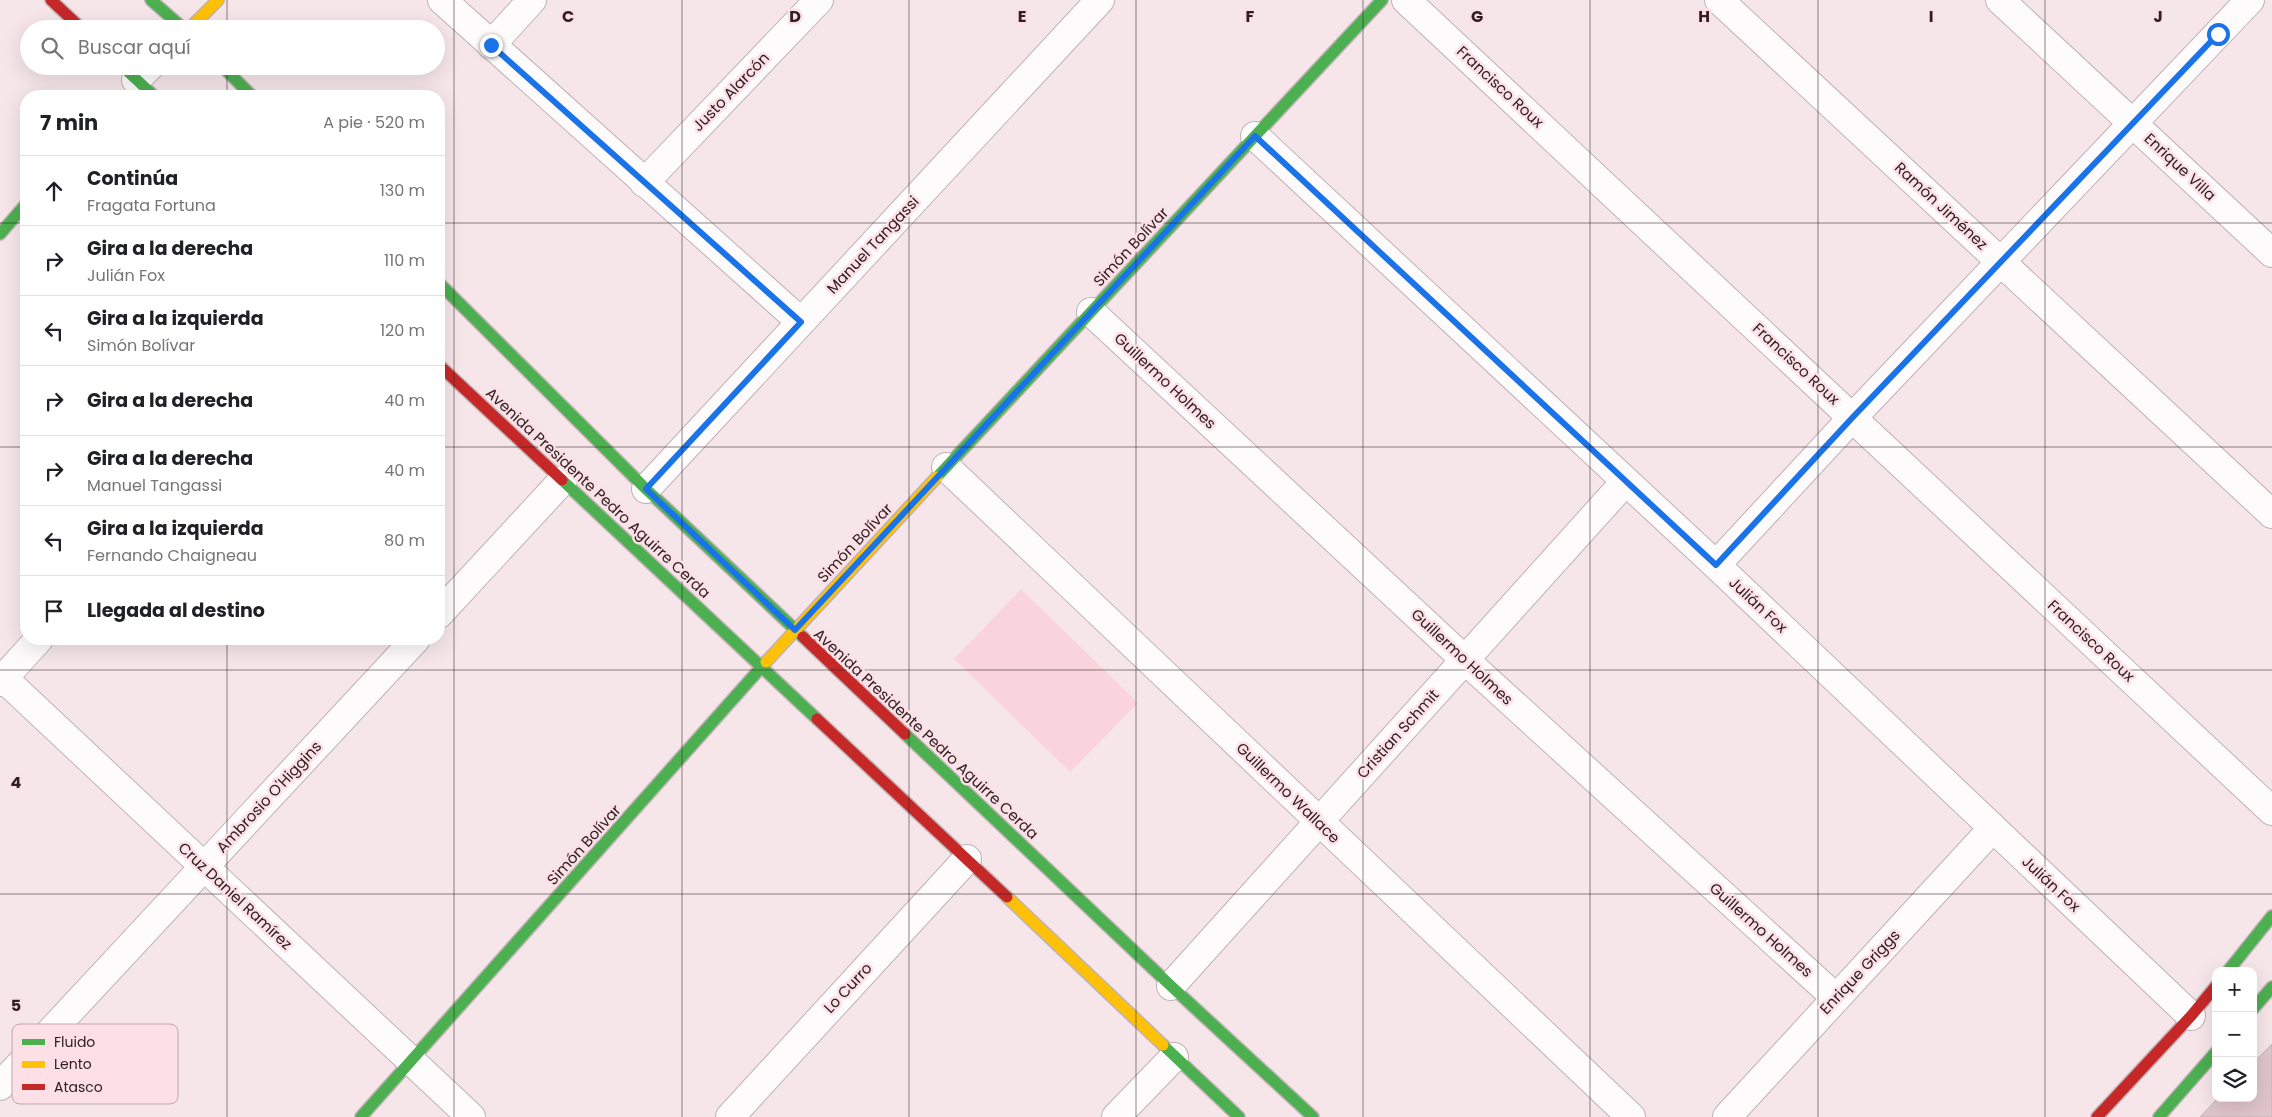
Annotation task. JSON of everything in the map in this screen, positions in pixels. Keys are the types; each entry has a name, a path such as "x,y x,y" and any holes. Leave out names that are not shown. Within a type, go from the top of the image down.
{"main road":[{"path":"51,0 72,20"},
{"path":"152,0 174,20"},
{"path":"198,20 218,0"},
{"name":"Simón Bolívar","path":"361,1117 795,630 1382,0"},
{"path":"231,75 246,90"},
{"path":"0,234 20,211"},
{"name":"Avenida Presidente Pedro Aguirre Cerda","path":"445,288 646,489 1171,986 1313,1117"},
{"name":"Avenida Presidente Pedro Aguirre Cerda","path":"445,370 1239,1117"},
{"path":"2231,967 2272,916"},
{"path":"2257,1004 2272,987"},
{"path":"2097,1117 2212,991"},
{"path":"2159,1117 2212,1057"}],"street":[{"path":"442,0 801,322"},
{"path":"491,45 532,0"},
{"name":"Justo Alarcón","path":"644,183 819,0"},
{"name":"Manuel Tangassi","path":"646,489 1100,0"},
{"name":"Francisco Roux","path":"1406,0 2272,811"},
{"name":"Ramón Jiménez","path":"1719,0 2272,514"},
{"name":"Enrique Villa","path":"2000,0 2272,253"},
{"path":"1716,565 1853,417 2002,263 2250,0"},
{"name":"Julián Fox","path":"1255,136 1716,565 2191,1016"},
{"name":"Guillermo Holmes","path":"1091,312 1465,660 1836,998"},
{"name":"Guillermo Wallace","path":"946,467 1631,1117"},
{"path":"445,608 563,480"},
{"name":"Cristian Schmit","path":"1171,986 1625,482"},
{"path":"1,678 33,645"},
{"name":"Ambrosio O'Higgins","path":"58,1024 410,645"},
{"name":"Cruz Daniel Ramírez","path":"1,678 471,1117"},
{"name":"Enrique Griggs","path":"1727,1117 1992,828"},
{"name":"Lo Curro","path":"730,1117 966,859"},
{"path":"1116,1117 1174,1057"},
{"name":"Ambrosio O'Higgins","path":"0,1086 12,1073"}],"shaded area":[{"path":"1021,589 1138,703 1070,772 954,659"}],"building":[{"path":"2272,1044 2272,1117 2200,1117 2214,1102 2257,1102 2257,1059"}],"traffic: fast":[{"path":"151,0 174,20"},
{"path":"937,477 1382,0"},
{"path":"132,75 148,90"},
{"path":"231,75 246,90"},
{"path":"0,234 20,211"},
{"path":"445,289 646,489 803,637"},
{"path":"562,480 817,719"},
{"path":"361,1117 766,662"},
{"path":"905,734 1171,986 1313,1117"},
{"path":"2231,967 2272,916"},
{"path":"2257,1004 2272,987"},
{"path":"1163,1045 1239,1117"},
{"path":"2159,1117 2212,1057"}],"traffic: slow":[{"path":"198,20 218,0"},
{"path":"766,662 937,477"},
{"path":"1007,897 1163,1045"}],"traffic: jam":[{"path":"51,0 72,20"},
{"path":"445,371 562,480"},
{"path":"803,637 905,734"},
{"path":"817,719 1007,897"},
{"path":"2097,1117 2212,991"}],"route":[{"path":"491,45 801,322 646,489 795,630 1255,136 1716,565 1853,417 2002,263 2218,34"}]}
